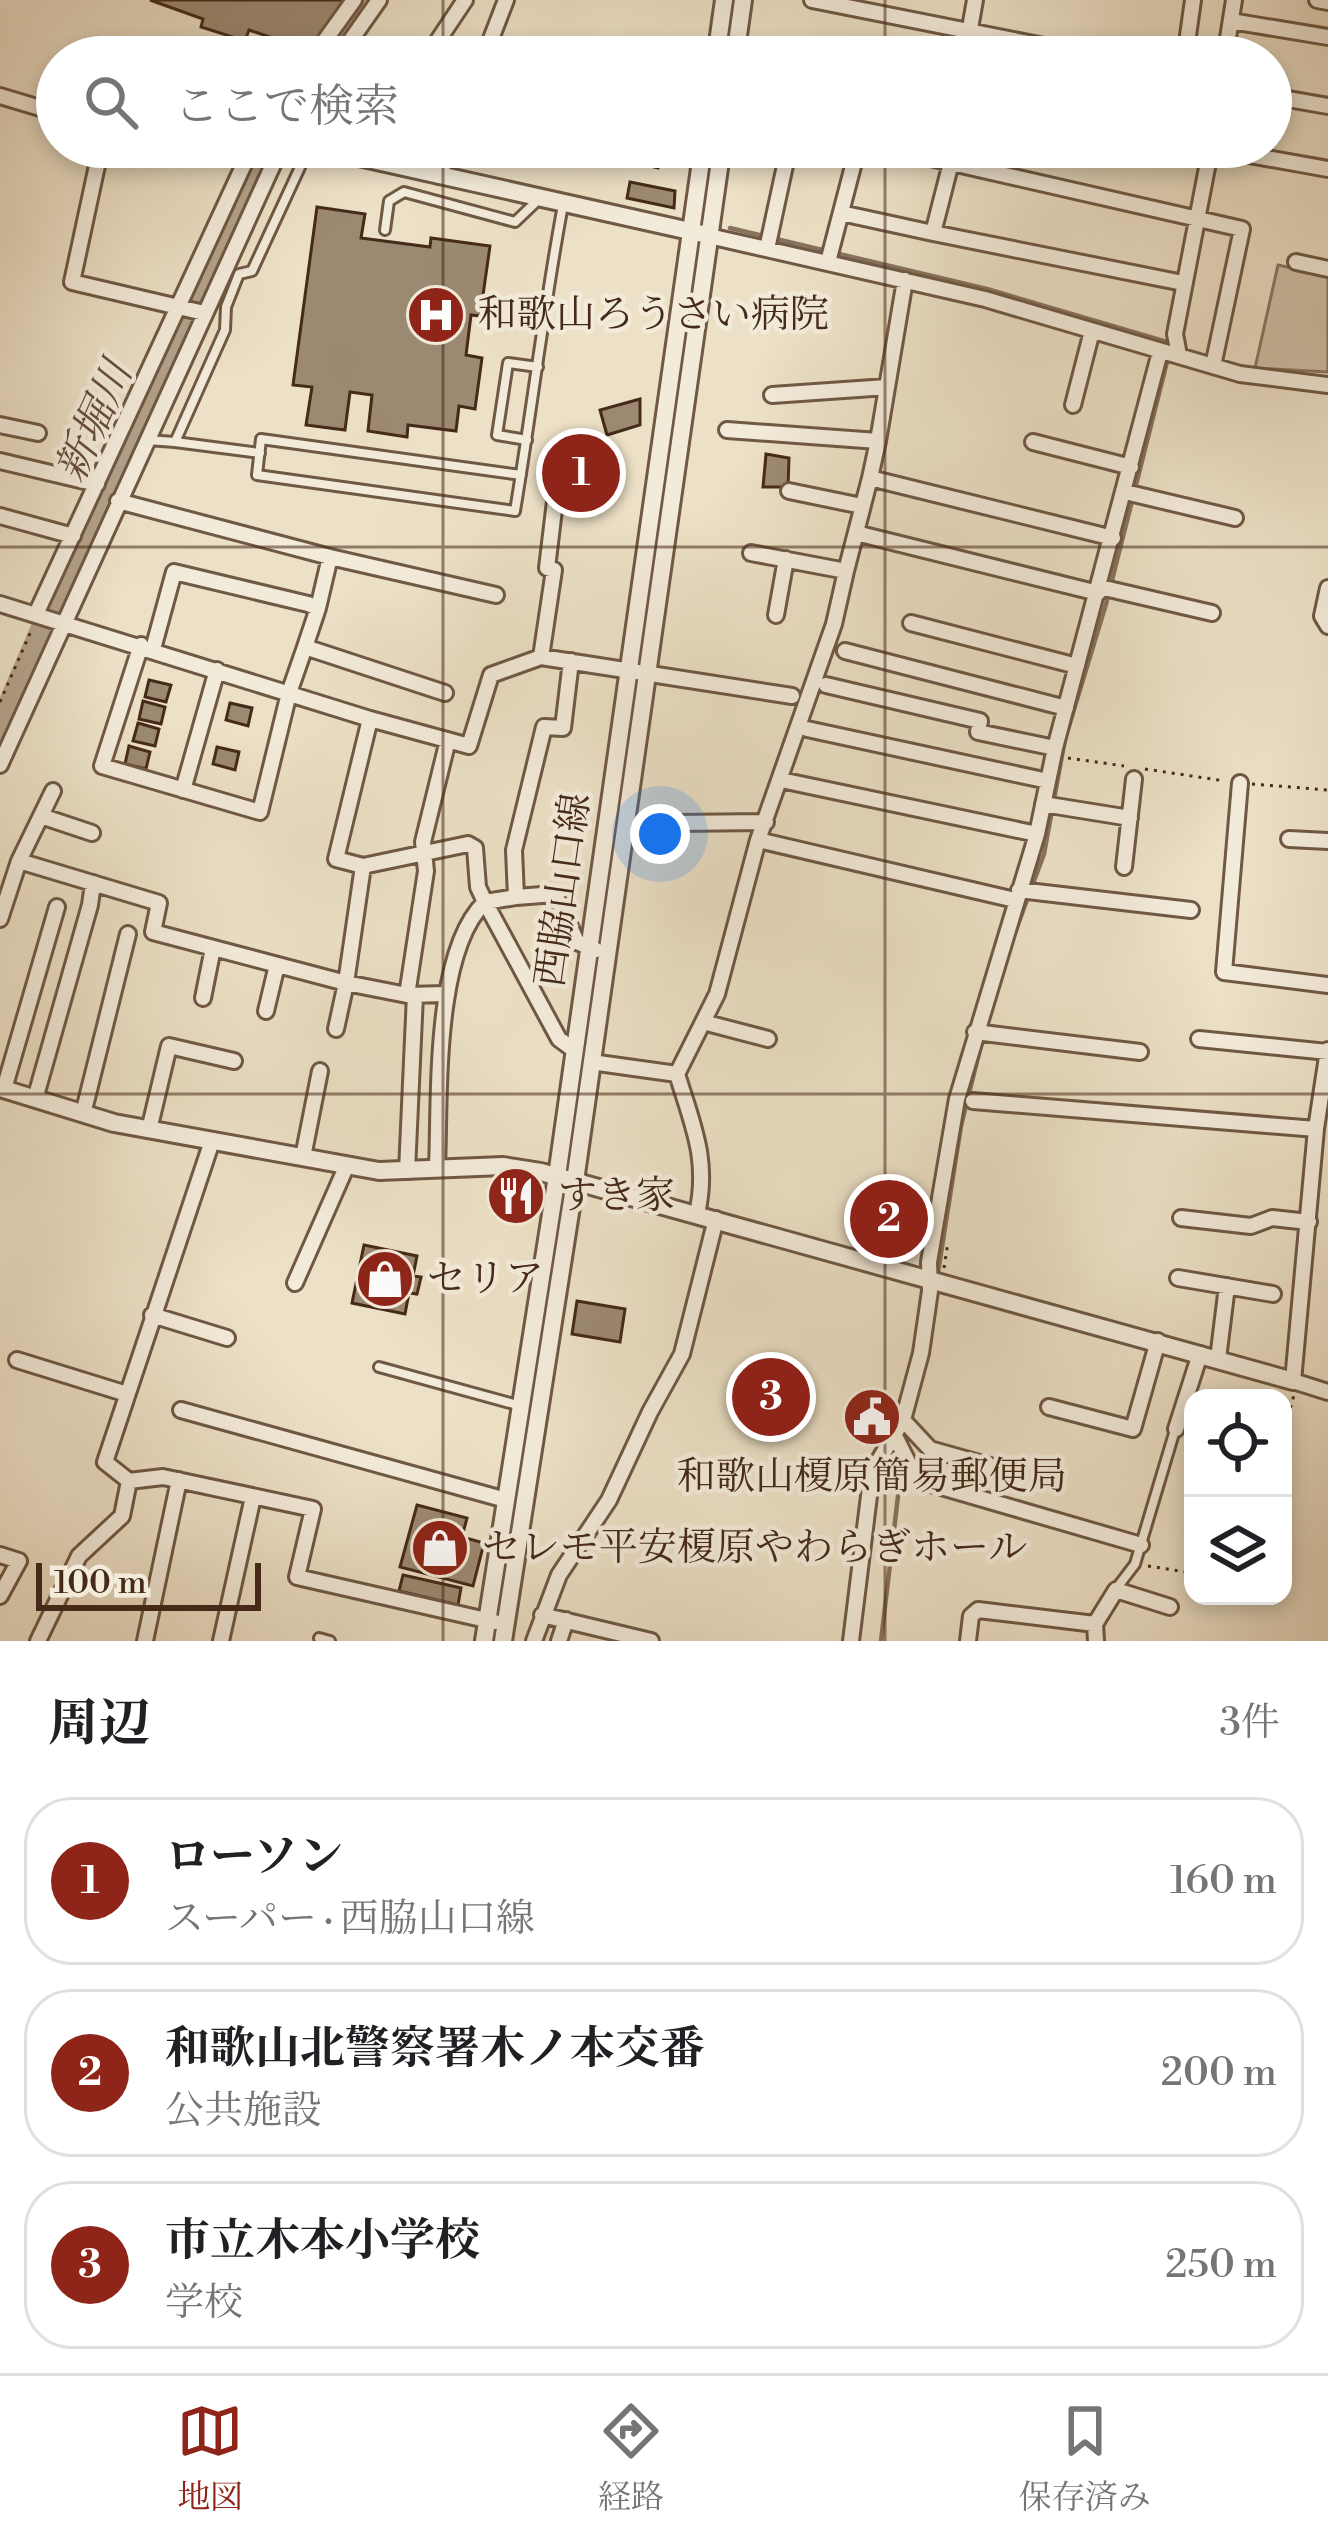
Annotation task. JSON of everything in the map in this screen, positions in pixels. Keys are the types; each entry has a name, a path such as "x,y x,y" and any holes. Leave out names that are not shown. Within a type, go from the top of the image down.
{"street":[{"path":"328,36 354,0"},
{"path":"354,36 379,0"},
{"path":"441,36 465,0"},
{"path":"492,36 506,0"},
{"path":"719,36 724,0"},
{"path":"738,36 743,0"},
{"path":"812,0 895,8 999,36"},
{"path":"970,36 975,0"},
{"path":"1228,36 1234,0"},
{"path":"1318,0 1328,2"},
{"path":"1187,36 1190,1"},
{"path":"1231,21 1328,38"},
{"path":"0,96 36,107"},
{"path":"1292,100 1328,106"},
{"path":"1292,163 1328,169"},
{"path":"96,168 72,282 204,313"},
{"path":"39,613 243,168"},
{"path":"0,765 60,620 271,168"},
{"path":"414,168 700,234 769,240 1240,374 1328,385"},
{"path":"439,176 442,168"},
{"name":"西脇山口線","path":"484,1641 499,1628 566,1179 574,1049 597,951 638,672 700,234 703,168"},
{"name":"西脇山口線","path":"700,234 717,168"},
{"path":"769,240 784,168"},
{"path":"828,260 853,168"},
{"path":"933,233 949,168"},
{"path":"1008,168 1242,229 1213,366"},
{"path":"851,1641 870,1488 879,1460 904,1420 922,1353 958,1099 1024,893 1037,834 1052,805 1048,781 1055,748 1077,666 1106,590 1113,538 1133,494 1131,467 1175,334 1207,168"},
{"path":"841,213 1184,283"},
{"path":"1295,262 1328,269"},
{"path":"697,1214 704,1184 702,1156 677,1074 717,994 758,840 834,624 878,441 905,280"},
{"path":"1073,405 1092,331"},
{"path":"772,395 887,387"},
{"path":"0,424 38,433"},
{"path":"727,430 878,441"},
{"path":"1033,442 1131,467"},
{"path":"0,461 97,484"},
{"path":"542,656 554,570 547,568 559,468"},
{"path":"869,478 1113,538"},
{"path":"789,491 862,506"},
{"path":"1133,494 1235,518"},
{"path":"118,501 496,596"},
{"path":"0,516 73,536"},
{"path":"856,533 1212,613"},
{"path":"751,553 846,571"},
{"path":"318,608 174,572 102,766 260,812 289,693 318,608 331,557"},
{"path":"776,615 786,560"},
{"path":"1328,587 1322,616 1328,626"},
{"path":"0,604 469,746 491,675 542,656 792,696"},
{"path":"911,623 1077,666"},
{"path":"305,647 445,692"},
{"path":"845,651 1066,708"},
{"path":"516,897 514,850 544,727 563,728 571,662"},
{"path":"183,790 217,670"},
{"path":"826,685 980,721 978,732 1055,748"},
{"path":"370,719 335,860 363,866 468,844 475,848 478,887 485,902 559,1040 574,1049"},
{"path":"807,729 1048,781"},
{"path":"407,1171 411,995 426,871 423,842 448,740"},
{"path":"1124,867 1134,779"},
{"path":"781,781 1037,834"},
{"path":"1240,783 1224,972 1328,985"},
{"path":"0,919 19,862 52,791"},
{"path":"1052,805 1130,818"},
{"path":"40,817 92,833"},
{"path":"676,823 766,822"},
{"path":"1289,839 1328,841"},
{"path":"758,840 1024,893 1191,910"},
{"path":"19,862 159,903 153,932 346,983 411,995 446,994"},
{"path":"336,1029 363,866"},
{"path":"35,1099 93,883"},
{"path":"437,1168 446,994 472,915 485,902 555,894 577,942 597,951"},
{"path":"57,907 2,1088 149,1130 347,1166 407,1171 503,1166 566,1179 1158,1341 1294,1387 1328,1392"},
{"path":"83,1114 128,934"},
{"path":"203,998 213,948"},
{"name":"西脇山口線","path":"499,1628 506,1500 591,1062 597,951"},
{"path":"266,1011 277,965"},
{"path":"703,1022 768,1039"},
{"path":"981,1033 1140,1052"},
{"path":"1199,1039 1328,1052 1316,1129 1294,1387"},
{"path":"149,1130 169,1046 234,1061"},
{"path":"591,1062 677,1074"},
{"path":"303,1157 320,1071"},
{"path":"973,1101 1316,1129"},
{"path":"212,1141 105,1462 129,1481 163,1477 313,1509 297,1577 499,1628"},
{"path":"295,1283 347,1166"},
{"path":"1311,1190 1328,1192"},
{"path":"1181,1218 1251,1226 1273,1218 1309,1222"},
{"path":"534,1641 559,1575 609,1500 682,1354 716,1219"},
{"path":"1178,1278 1273,1294"},
{"path":"1196,1389 1227,1286"},
{"path":"152,1315 227,1338"},
{"path":"1048,1407 1133,1429 1158,1341"},
{"path":"17,1360 127,1394"},
{"path":"181,1409 506,1500"},
{"path":"1176,1429 1184,1415"},
{"path":"904,1420 930,1449 1008,1471"},
{"path":"895,1436 917,1480 1141,1545"},
{"path":"145,1641 179,1480"},
{"path":"38,1641 79,1556 122,1516 129,1481"},
{"path":"221,1641 253,1497"},
{"path":"0,1555 19,1561 0,1596"},
{"path":"968,1641 971,1616 978,1610 1096,1633 1116,1590 1170,1607"},
{"path":"542,1615 651,1641"},
{"path":"559,1641 566,1619"}],"lane":[{"path":"175,442 225,330 226,307 238,274 252,271 300,168"},
{"path":"386,230 389,201 404,192 515,222 538,199"},
{"path":"521,476 261,439 257,476 515,511 521,476 527,440 563,204"},
{"path":"527,440 497,435 508,363 538,367"},
{"path":"146,440 260,452"},
{"path":"379,1367 521,1406"},
{"path":"1116,1590 1134,1565 1176,1429"},
{"path":"319,1638 330,1641"}],"path":[{"path":"0,703 39,613"},
{"path":"1071,758 1240,783 1328,790"},
{"path":"935,1280 949,1241"},
{"path":"1292,1396 1294,1387"},
{"path":"1134,1565 1184,1573"}],"shaded area":[{"path":"1278,265 1328,276 1328,372 1255,368"}],"building":[{"path":"150,0 351,0 325,36 267,36 249,30 247,36 229,36 201,27 203,19"},
{"path":"630,182 675,191 674,208 627,198"},
{"path":"317,207 365,214 361,238 430,247 431,238 490,246 480,316 471,315 466,355 482,358 475,409 459,406 456,431 408,425 407,437 368,431 372,395 350,392 345,430 306,425 312,387 293,385"},
{"path":"640,399 640,425 607,435 600,410"},
{"path":"572,437 598,440 589,509 563,505"},
{"path":"766,454 789,458 788,487 763,487"},
{"path":"149,680 171,685 166,702 145,697"},
{"path":"143,701 165,707 161,724 139,719"},
{"path":"230,703 252,708 248,726 226,720"},
{"path":"138,723 159,729 155,746 133,741"},
{"path":"129,746 150,752 146,769 125,764"},
{"path":"217,747 239,752 235,770 213,764"},
{"path":"496,1184 535,1189 532,1208 494,1203"},
{"path":"364,1245 417,1256 413,1276 421,1277 417,1294 409,1293 405,1314 352,1303"},
{"path":"577,1301 625,1309 620,1342 572,1334"},
{"path":"417,1505 467,1518 462,1537 484,1543 473,1586 400,1567"},
{"path":"403,1575 461,1588 458,1605 399,1591"}],"waterway":[{"path":"339,36 365,0"},
{"name":"新堀川","path":"0,731 256,168"},
{"path":"730,228 987,289 1167,342 1167,362 1106,604 1065,739 1044,854 1010,946"},
{"path":"937,1279 961,1126 983,1037"},
{"path":"881,1641 902,1462"}],"place":[{"name":"和歌山ろうさい病院","path":"436,315"},
{"name":"ローソン","path":"581,473"},
{"name":"すき家","path":"516,1196"},
{"name":"和歌山北警察署木ノ本交番","path":"889,1219"},
{"name":"セリア","path":"385,1279"},
{"name":"市立木本小学校","path":"771,1397"},
{"name":"和歌山榎原簡易郵便局","path":"872,1417"},
{"name":"セレモ平安榎原やわらぎホール","path":"440,1548"}]}
